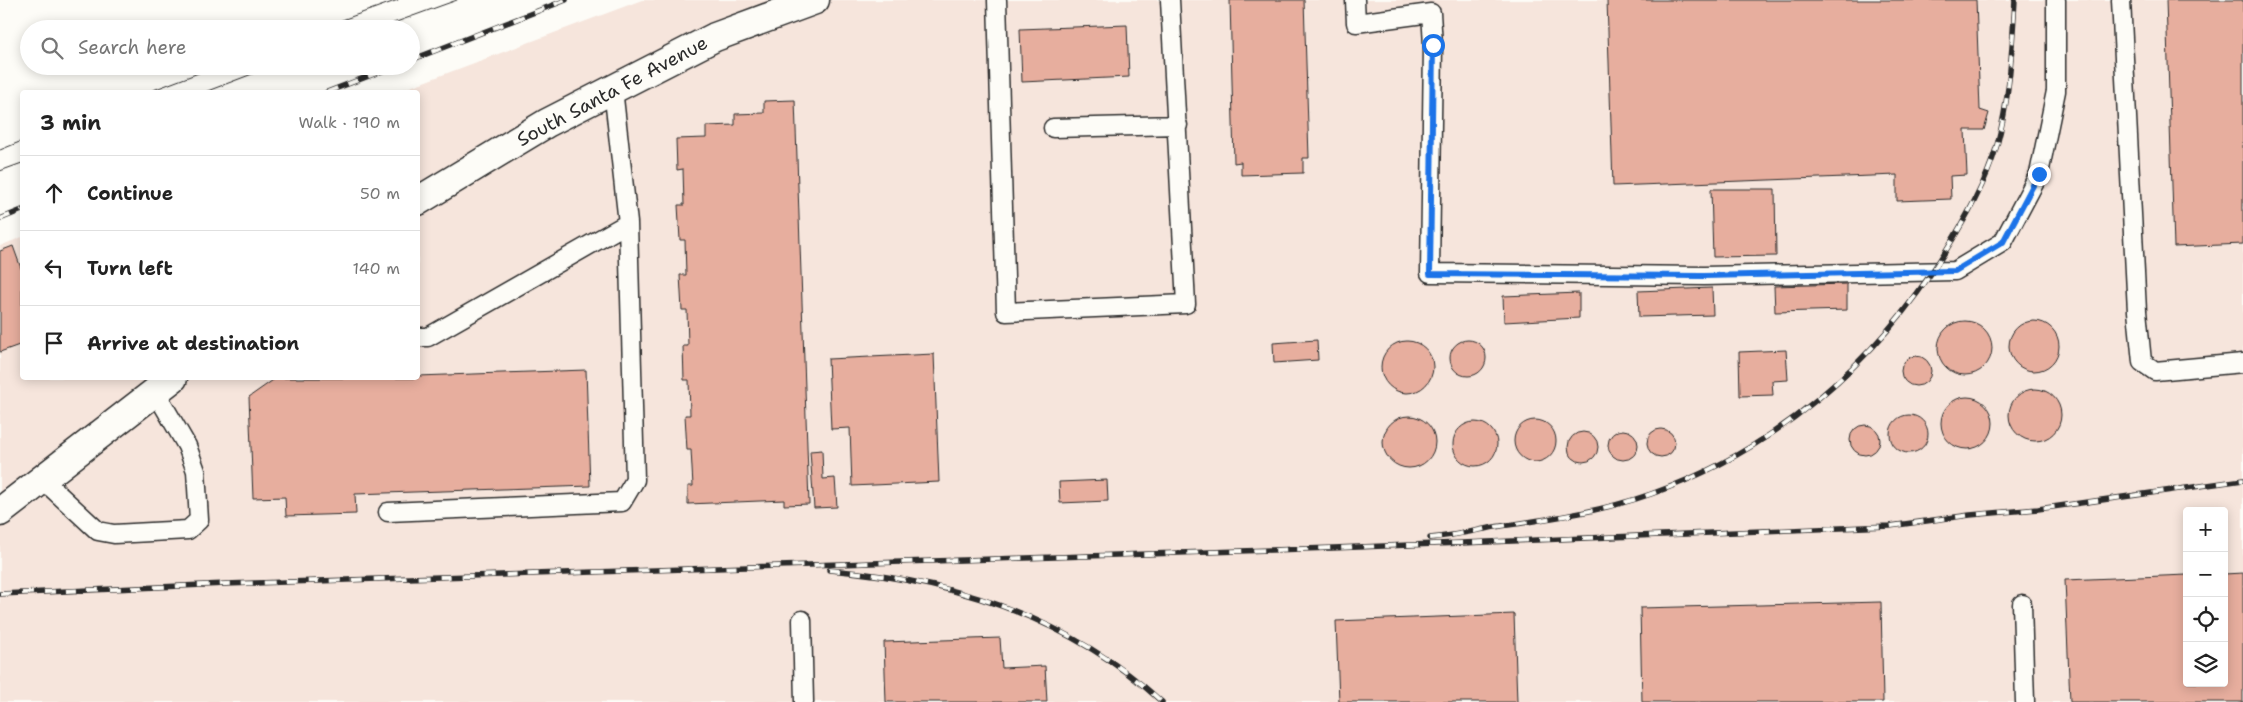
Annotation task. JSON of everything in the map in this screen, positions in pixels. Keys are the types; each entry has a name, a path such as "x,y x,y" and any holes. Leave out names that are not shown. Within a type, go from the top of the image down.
{"main road":[{"name":"South Santa Fe Avenue","path":"420,200 547,123 715,37 816,0"},
{"path":"0,512 164,384"}],"lane":[{"path":"997,0 1006,312 1186,304 1170,0"},
{"path":"1355,0 1356,23 1431,13 1433,45 1430,274 1704,276 1955,271 2003,242 2039,174 2056,91 2056,0"},
{"path":"2121,0 2137,311 2142,362 2155,371 2243,364"},
{"path":"388,512 622,502 635,480 628,223 613,89"},
{"path":"1053,128 1178,125"},
{"path":"420,337 428,337 628,223"},
{"path":"42,479 98,531 114,534 188,530 199,520 196,471 164,384"},
{"path":"2022,604 2025,702"},
{"path":"802,620 804,702"}],"shaded area":[{"path":"642,0 2243,0 2243,702 0,702 0,246 20,238 20,380 420,380 420,90 402,90"}],"building":[{"path":"1230,0 1304,0 1309,158 1303,158 1303,173 1241,175 1241,162 1234,163"},
{"path":"1607,0 1976,0 1980,110 1989,113 1984,130 1965,130 1967,175 1950,176 1951,199 1897,201 1897,175 1613,186"},
{"path":"2166,0 2243,0 2243,244 2174,247"},
{"path":"1127,25 1129,77 1022,82 1020,29"},
{"path":"795,100 809,504 784,505 784,500 688,504 688,486 693,486 691,450 687,450 685,415 690,415 689,380 684,380 683,346 688,346 687,310 682,310 680,275 686,275 685,240 680,240 678,205 684,205 683,169 677,170 676,139 706,138 706,126 735,125 735,114 764,113 764,101"},
{"path":"1711,189 1775,189 1776,256 1713,257"},
{"path":"13,246 20,265 20,345 0,352 0,251"},
{"path":"1847,284 1847,310 1775,312 1774,286"},
{"path":"1712,288 1713,315 1639,317 1638,291"},
{"path":"1579,293 1579,318 1504,322 1503,296"},
{"path":"1960,321 1970,321 1984,329 1990,338 1992,348 1990,358 1984,367 1970,375 1960,375 1950,370 1943,363 1938,353 1938,343 1943,333 1950,326"},
{"path":"2029,321 2039,321 2052,328 2059,341 2059,351 2052,364 2039,371 2029,371 2020,367 2013,360 2009,351 2009,341 2013,332 2020,325"},
{"path":"1317,340 1318,360 1274,363 1273,343"},
{"path":"1468,340 1475,341 1481,345 1485,351 1485,365 1481,371 1475,375 1468,376 1461,375 1455,371 1451,365 1450,358 1451,351 1455,345 1461,341"},
{"path":"1407,341 1417,343 1425,349 1431,357 1433,367 1431,377 1425,385 1417,391 1407,393 1397,391 1389,385 1383,377 1381,367 1383,357 1389,349 1397,343"},
{"path":"1786,350 1788,380 1772,381 1773,395 1740,396 1739,352"},
{"path":"934,354 939,482 852,486 850,428 831,429 828,359"},
{"path":"1916,356 1927,360 1931,371 1927,382 1916,386 1905,382 1901,371 1905,360"},
{"path":"586,370 590,486 355,494 356,514 286,516 285,497 253,498 249,397 273,380 420,380 420,376"},
{"path":"2030,389 2040,389 2054,396 2061,410 2061,420 2054,434 2040,441 2030,441 2020,437 2013,430 2009,420 2009,410 2013,400 2020,393"},
{"path":"1962,397 1972,397 1982,401 1989,408 1993,423 1989,438 1982,445 1972,449 1962,449 1952,445 1945,438 1941,428 1941,418 1945,408 1952,401"},
{"path":"1909,415 1922,421 1928,434 1922,447 1909,453 1896,447 1890,434 1896,421"},
{"path":"1409,416 1419,418 1427,424 1433,432 1435,442 1433,452 1427,460 1419,466 1409,468 1399,466 1391,460 1385,452 1383,442 1385,432 1391,424 1399,418"},
{"path":"1539,420 1547,423 1553,429 1556,441 1553,453 1547,459 1531,462 1523,459 1517,453 1514,437 1517,429 1523,423"},
{"path":"1471,422 1479,422 1491,428 1497,444 1491,460 1479,466 1471,466 1459,460 1453,448 1453,440 1459,428"},
{"path":"1865,425 1871,426 1879,434 1879,446 1871,454 1865,455 1859,454 1851,446 1850,440 1851,434 1859,426"},
{"path":"1661,429 1671,433 1675,443 1671,453 1661,457 1651,453 1647,443 1651,433"},
{"path":"1623,430 1629,431 1637,439 1637,451 1629,459 1623,460 1617,459 1609,451 1608,445 1609,439 1617,431"},
{"path":"1583,432 1594,436 1598,447 1594,458 1583,462 1572,458 1568,447 1572,436"},
{"path":"822,450 823,479 835,478 837,507 814,508 810,451"},
{"path":"1107,480 1108,501 1060,503 1059,482"},
{"path":"2243,573 2243,702 2070,702 2065,580 2183,575 2183,687 2228,687 2228,574"},
{"path":"1881,602 1883,702 1642,702 1640,608"},
{"path":"1514,614 1517,702 1339,702 1336,621"},
{"path":"1000,638 1002,668 1045,666 1047,702 886,702 884,642"}],"tram line":[{"path":"342,20 398,0"},
{"path":"402,20 457,0"},
{"path":"153,90 193,75"},
{"path":"210,90 249,75"},
{"path":"0,150 20,142"},
{"path":"0,171 20,164"}],"railway":[{"path":"420,57 566,0"},
{"path":"1430,538 1593,510 1651,494 1696,476 1739,454 1780,428 1819,398 1855,366 1888,330 1918,292 1953,239 1981,187 1997,145 2005,109 2010,73 2015,0"},
{"path":"332,90 371,75"},
{"path":"0,219 20,211"},
{"path":"0,594 226,584 1333,548 1890,526 1970,515 2038,509 2243,480"},
{"path":"829,570 875,575 920,583 964,594 1007,608 1048,626 1088,647 1126,672 1162,702"}],"route":[{"path":"1433,45 1430,274 1704,276 1955,271 2003,242 2039,174"}]}
